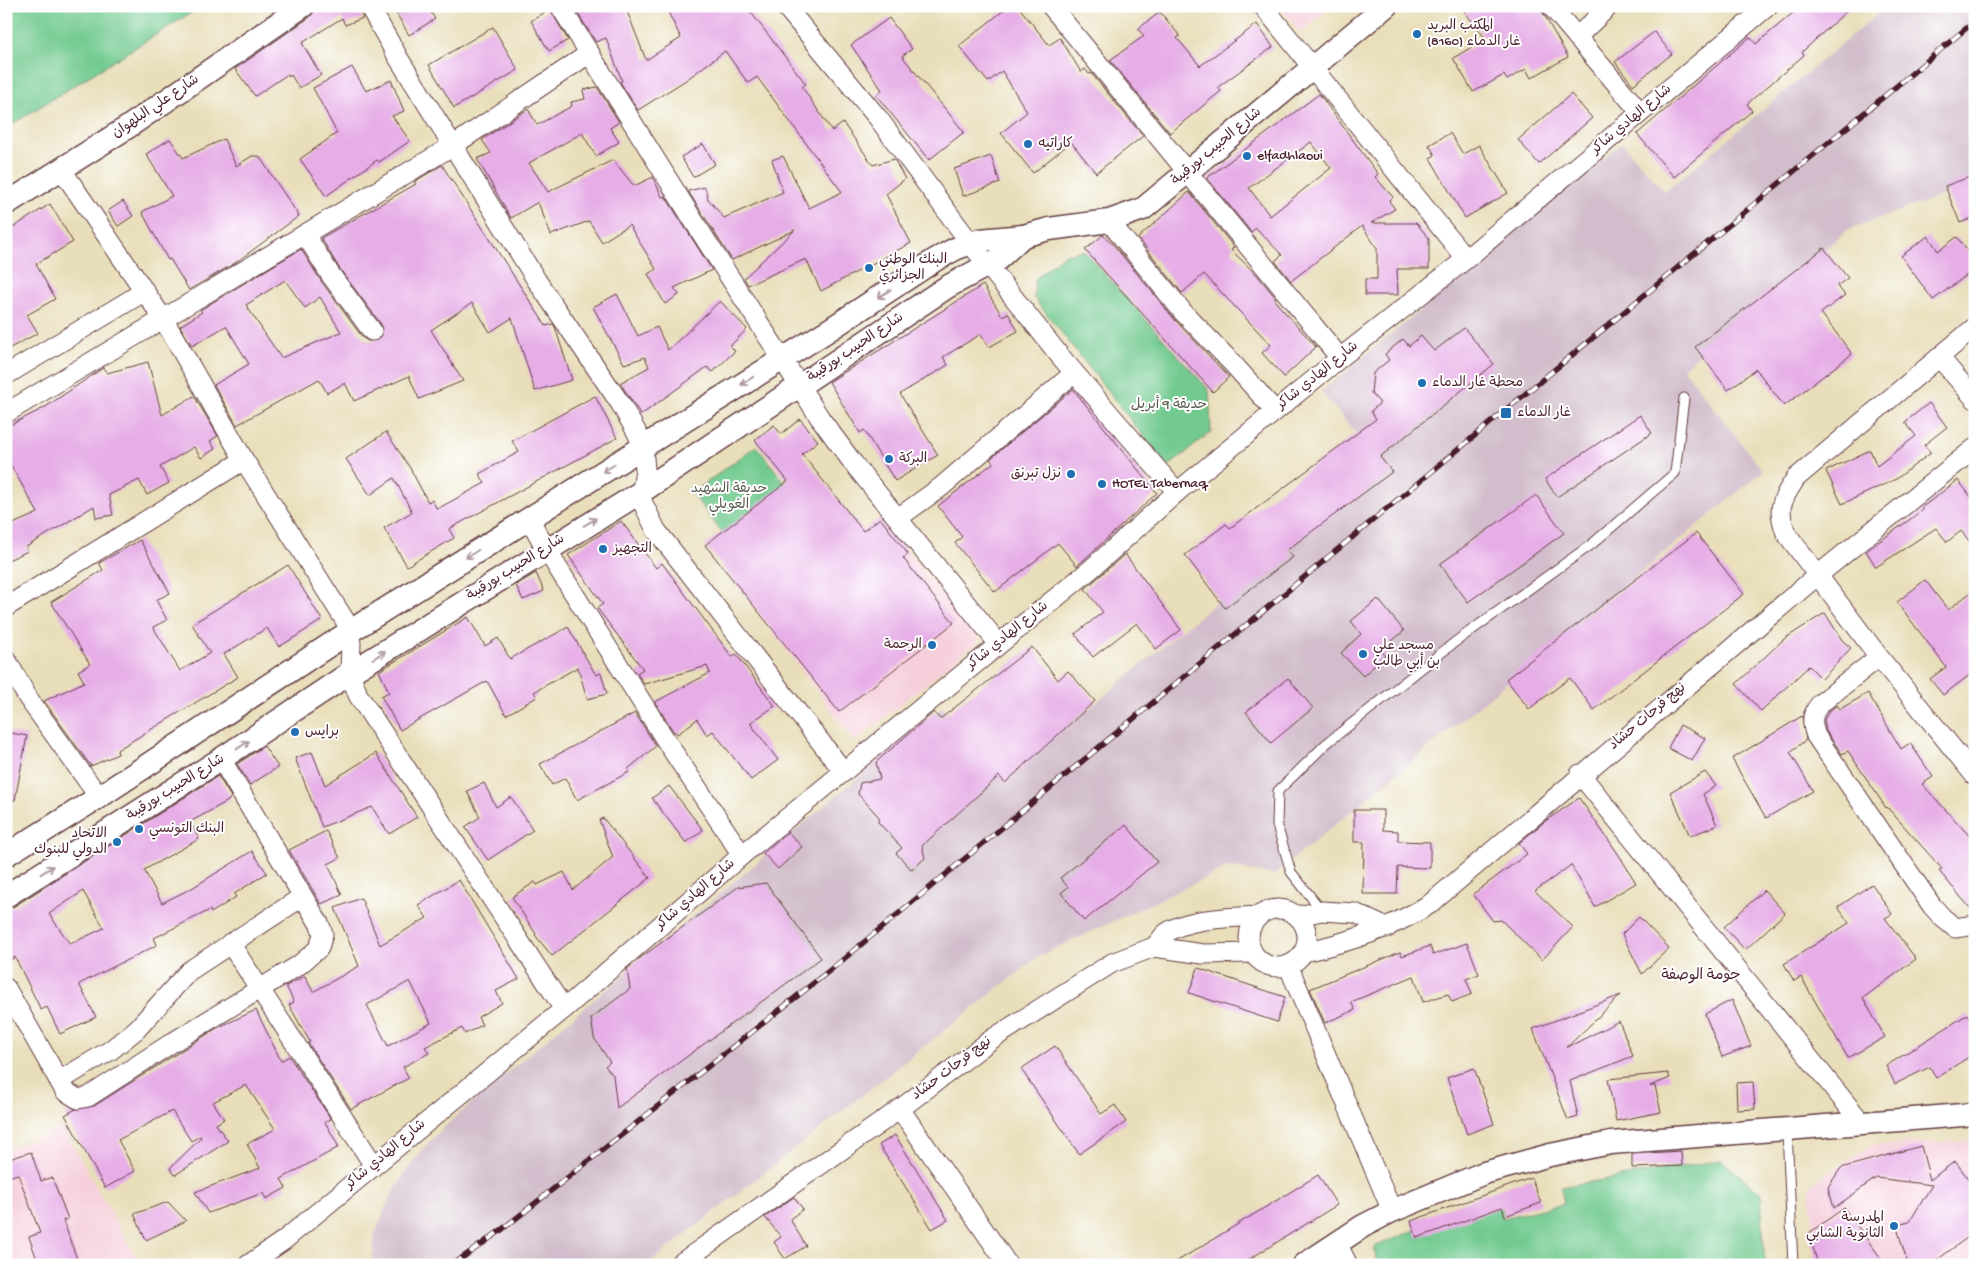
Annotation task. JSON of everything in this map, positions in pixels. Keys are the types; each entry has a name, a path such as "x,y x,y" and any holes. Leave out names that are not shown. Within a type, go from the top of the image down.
{"street":[{"path":"369,6 399,59 537,281 620,404 643,446 645,469 641,492 642,506 656,530 844,772"},
{"path":"560,6 782,359 853,463 998,643"},
{"path":"785,6 878,118 971,244 1074,373 1177,492"},
{"path":"1051,6 1340,358"},
{"path":"1263,6 1466,259"},
{"name":"شارع الحبيب بورقيبة","path":"6,855 99,797 349,632 782,359 935,260 980,240 1023,236 1049,228 1109,221 1143,209 1386,6"},
{"path":"1551,6 1640,112"},
{"path":"1577,37 1609,6"},
{"name":"شارع الهادي شاكر","path":"248,1265 283,1241 373,1164 564,1009 742,855 998,643 1091,569 1177,492 1340,358 1466,259 1768,6"},
{"name":"شارع علي البلهوان","path":"6,204 62,170 288,10"},
{"path":"6,413 454,145 590,53"},
{"path":"62,170 164,320 244,460 346,622 351,653 350,673 358,695 564,1009"},
{"path":"1109,221 1182,312 1234,365 1275,411"},
{"path":"305,234 330,274 372,331"},
{"name":"شارع الحبيب بورقيبة","path":"6,896 221,759 350,673 546,549 641,492 947,287 1004,255 1023,236"},
{"path":"6,375 145,291"},
{"path":"1975,327 1796,478 1783,497 1780,519 1786,533 1879,657 1975,776"},
{"path":"1940,358 1975,399"},
{"path":"898,518 941,487 1074,373"},
{"name":"نهج فرحات حشاد","path":"1304,952 1348,942 1387,928 1430,904 1580,774 1818,575 1975,448"},
{"path":"6,608 244,460"},
{"path":"529,518 546,549 670,747 742,855"},
{"path":"1879,657 1820,703 1814,711 1813,726 1816,736 1932,906 1954,928 1975,925"},
{"path":"6,659 28,698 99,797"},
{"path":"6,988 60,1081 70,1095 78,1099 88,1097 311,957 319,948 323,934 221,759"},
{"path":"1580,774 1861,1122"},
{"path":"60,1081 111,1050 137,1029 189,971 302,897"},
{"path":"1154,947 1165,934 1179,927 1220,917 1259,916 1268,911 1278,909 1297,916 1322,911 1355,913 1387,928"},
{"path":"1259,916 1249,933 1253,953 1268,966 1288,966 1304,952 1307,933 1297,916"},
{"path":"230,943 373,1164"},
{"name":"نهج فرحات حشاد","path":"678,1265 900,1109 992,1039 1112,963 1154,947 1203,954 1253,953"},
{"path":"1288,966 1392,1211"},
{"path":"900,1109 1008,1265"},
{"path":"1304,1265 1392,1211 1484,1173 1550,1155 1611,1143 1975,1114"},
{"path":"1337,1243 1348,1265"}],"lane":[{"path":"1322,911 1290,872 1277,825 1278,790 1327,743 1455,642 1592,544 1675,473 1684,398"},
{"path":"1787,1130 1792,1265"}],"shaded area":[{"path":"1279,6 1333,6 1301,33"},
{"path":"1887,6 1960,6 1975,23 1975,184 1849,229 1683,368 1763,471 1274,875 1229,867 1039,956 647,1265 372,1265 375,1234 387,1204 405,1172 427,1144 457,1115 942,707 1004,779 1382,464 1321,392 1622,143 1665,192"},
{"path":"883,522 980,640 855,742 759,614"},
{"path":"62,1127 141,1265 6,1265 6,1151"},
{"name":"المدرسة الثانوية الشابي","path":"1975,1141 1975,1265 1818,1265 1809,1186 1872,1145"}],"green space":[{"path":"6,6 202,6 6,128"},
{"name":"حديقة 9 أبريل","path":"1083,250 1209,390 1211,432 1168,467 1034,298 1035,279 1063,255"},
{"name":"حديقة الشهيد الغويلي","path":"756,446 787,485 723,534 692,493"},
{"path":"1721,1160 1761,1193 1765,1265 1377,1265 1374,1247 1498,1196 1503,1218 1564,1204 1561,1187"}],"building":[{"path":"317,6 358,6 363,18 345,25 342,18 302,43 321,75 299,88 291,75 289,77 288,74 255,96 235,69 310,17"},
{"path":"392,6 427,6 435,19 409,35"},
{"path":"573,6 625,6 646,60 681,38 665,6 746,6 806,84 802,87 832,131 843,123 873,165 894,159 905,179 886,194 911,243 821,291 806,259 748,285 744,278 795,230 732,260 688,191 705,187 708,199 724,218 783,192 772,160 783,156 809,208 842,192 757,77 748,83 725,51 686,80 638,110 620,82 622,81 606,38 596,42"},
{"path":"1009,6 1018,6 1049,45 1060,38 1081,72 1085,69 1089,74 1091,73 1143,136 1096,173 1071,142 1033,173 1001,133 1027,112 1002,71 988,82 959,46"},
{"path":"1460,6 1539,6 1568,57 1531,78 1526,69 1507,80 1504,75 1473,92 1453,58 1486,39"},
{"path":"1801,6 1852,6 1802,52 1804,55 1747,104 1752,111 1674,177 1637,134 1750,37 1756,44"},
{"path":"550,9 568,40 549,51 531,21"},
{"path":"1160,12 1180,36 1177,38 1200,66 1257,24 1273,47 1218,87 1221,91 1170,133 1110,60 1144,36 1138,29"},
{"path":"889,18 912,49 902,56 964,132 929,160 876,95 882,90 851,45"},
{"path":"493,27 518,70 454,108 429,65"},
{"path":"1654,32 1672,54 1633,85 1615,62"},
{"path":"352,67 366,91 391,80 404,111 392,116 410,141 379,162 377,160 326,196 300,159 337,133 313,88"},
{"path":"597,87 619,122 610,128 619,142 596,156 582,133 529,163 548,192 613,160 634,186 653,177 662,197 665,196 712,270 674,288 679,295 665,304 648,274 656,269 629,225 602,242 589,221 551,235 538,202 511,218 477,159 491,153 482,140 528,109 537,125 572,106 571,102 585,99 583,90"},
{"path":"1319,94 1378,174 1375,177 1393,197 1389,201 1395,209 1371,223 1416,223 1429,238 1429,269 1397,269 1398,295 1365,295 1365,279 1377,279 1377,248 1362,226 1291,281 1275,261 1282,255 1256,228 1251,232 1207,178","holes":["1311,142 1331,168 1270,216 1249,188"]},
{"path":"1571,94 1592,118 1539,164 1518,140"},
{"path":"1450,133 1463,154 1479,145 1508,193 1465,218 1430,158 1435,155 1429,145"},
{"path":"170,139 183,158 224,139 236,166 252,156 259,156 299,216 235,263 189,290 170,259 168,260 142,212 172,196 146,154"},
{"path":"703,144 715,164 693,177 681,157"},
{"path":"991,156 1000,183 963,196 954,169"},
{"path":"442,165 546,326 553,324 555,327 572,380 535,391 512,318 490,332 472,303 431,330 463,381 419,399 409,376 354,401 345,383 327,393 319,379 237,425 214,385 249,364 226,326 192,346 180,326 202,312 200,310 301,249 321,281 363,338 368,341 378,340 382,335 381,324 339,268 321,238 416,184 414,182","holes":["285,280 305,308 320,297 341,332 281,358 246,305"]},
{"path":"1975,175 1975,217 1960,223 1945,186"},
{"path":"1189,192 1234,247 1231,250 1257,275 1276,298 1274,300 1316,347 1284,377 1262,353 1271,345 1204,274 1182,293 1138,238"},
{"path":"123,201 133,216 118,226 108,211"},
{"path":"50,204 73,242 36,264 55,299 27,315 38,333 6,350 6,232"},
{"path":"1103,235 1112,243 1175,320 1229,377 1213,392 1085,250"},
{"path":"1928,236 1938,251 1957,237 1975,261 1975,269 1933,300 1901,256"},
{"path":"1824,248 1848,278 1837,286 1845,295 1821,313 1852,354 1784,406 1756,369 1728,390 1695,347"},
{"path":"983,285 1002,316 1008,313 1018,331 989,347 981,334 943,357 948,365 900,394 938,455 895,481 864,430 860,433 829,382"},
{"path":"617,294 638,336 657,327 668,350 720,301 747,329 730,346 735,351 713,372 707,367 641,415 620,383 649,367 645,357 624,364 593,307"},
{"path":"1464,328 1494,364 1380,457 1392,472 1287,550 1293,557 1225,608 1185,555 1226,524 1230,528 1376,419 1371,411 1380,403 1371,393 1373,373 1389,360 1385,354 1403,339 1409,346 1421,336 1434,351"},
{"path":"148,362 162,415 194,396 218,436 210,441 215,449 201,458 194,447 160,467 169,483 147,495 139,480 109,495 113,515 96,518 94,506 26,547 28,551 6,561 6,527 38,513 6,457 6,427 44,408 103,368 107,373"},
{"name":"نزل تبرنق","path":"1073,389 1157,493 1077,566 1058,543 995,592 955,543 962,537 938,506 993,463 990,459"},
{"path":"595,396 617,438 449,529 454,538 407,566 384,528 412,512 394,478 370,495 346,459 386,432 410,468 428,502 432,500 437,509 485,483 479,474 519,452 512,441"},
{"path":"1929,403 1947,427 1924,445 1931,453 1896,479 1842,504 1826,471 1870,450 1877,466 1916,436 1905,422"},
{"path":"1640,415 1652,433 1557,497 1545,479"},
{"path":"800,419 818,441 802,454 863,531 880,518 908,554 903,558 954,623 839,712 705,545 788,481 755,440 774,425 781,434"},
{"path":"1958,480 1975,502 1975,548 1961,531 1947,542 1936,528 1876,567 1866,551 1923,510 1921,508"},
{"path":"1536,495 1564,533 1468,602 1440,564"},
{"path":"621,521 656,568 662,563 732,657 736,654 775,706 750,723 778,760 751,780 713,731 707,735 697,719 678,734 673,731 655,702 710,673 707,666 644,684 637,673 643,669 597,608 603,604 568,555"},
{"path":"1696,533 1744,594 1594,710 1570,678 1529,709 1506,679"},
{"path":"140,540 170,593 156,600 167,620 153,627 180,671 210,653 192,624 288,565 322,620 279,647 267,628 224,654 238,677 117,750 118,754 91,766 44,701 84,682 78,671 90,664 51,602 103,570 99,563"},
{"path":"1125,554 1181,630 1156,649 1137,623 1093,657 1075,634 1103,612 1085,589"},
{"path":"536,573 544,591 523,600 516,585"},
{"path":"1925,580 1948,610 1975,589 1975,671 1943,695 1930,679 1946,667 1897,602"},
{"path":"1378,599 1404,631 1381,650 1385,655 1363,676 1341,653 1361,634 1351,621"},
{"path":"1825,613 1842,640 1851,648 1822,679 1809,666 1761,711 1736,684 1784,639"},
{"path":"468,617 485,646 498,638 510,659 568,627 596,675 601,673 607,694 587,699 578,667 534,692 537,697 506,715 487,681 400,730 381,696 389,692 379,671"},
{"path":"1032,647 1058,680 1068,671 1095,701 1005,783 999,776 922,846 925,858 912,870 896,853 902,848 878,822 879,817 858,794 860,783 880,779 876,762 934,712 940,719"},
{"path":"1288,678 1313,708 1271,743 1246,712"},
{"path":"1868,693 1901,749 1910,743 1933,777 1922,784 1975,842 1975,914 1939,871 1942,869 1886,808 1848,751 1842,754 1826,731 1824,720 1829,711 1837,705 1840,709"},
{"path":"635,713 656,746 628,769 629,772 577,800 565,778 552,785 540,764"},
{"path":"1802,716 1806,740 1790,752 1813,791 1766,818 1732,759"},
{"path":"1680,725 1705,738 1692,761 1668,748"},
{"path":"6,732 27,736 15,800 6,800"},
{"path":"264,746 278,767 250,785 237,764"},
{"path":"312,752 325,785 376,753 417,817 389,834 372,807 322,827 295,758"},
{"path":"1705,772 1716,786 1703,794 1717,825 1690,836 1670,792"},
{"path":"218,776 231,797 228,801 190,822 199,839 144,870 162,903 192,888 252,851 267,873 234,894 236,897 211,913 210,910 154,938 157,945 79,984 96,1017 60,1034 47,1007 41,1010 15,957 6,963 6,909 13,907","holes":["83,891 104,928 70,944 49,914"]},
{"path":"484,783 496,807 511,797 533,830 488,860 465,827 480,817 467,791"},
{"path":"669,786 703,830 686,843 652,798"},
{"path":"1579,798 1636,883 1595,907 1571,865 1535,891 1573,927 1542,960 1501,920 1493,921 1473,894 1527,854 1519,843 1544,822"},
{"path":"1354,810 1383,810 1383,830 1398,831 1398,841 1430,842 1430,868 1398,867 1397,894 1363,894 1364,842 1354,842"},
{"path":"603,818 650,878 552,956 535,935 512,897 535,882 537,885 564,872 573,890 613,857 599,820"},
{"path":"1126,825 1157,862 1084,921 1061,893 1068,887 1060,878"},
{"path":"326,831 340,858 328,864 342,895 321,904 289,850"},
{"path":"788,832 802,847 778,869 763,853"},
{"path":"459,880 519,979 496,991 502,1003 478,1017 482,1025 465,1034 462,1028 425,1047 429,1053 403,1067 409,1078 351,1109 308,1043 310,1042 289,1005 294,1002 286,986 305,976 313,992 359,966 335,908 361,898 380,945 427,918 418,905","holes":["410,981 431,1023 388,1046 367,1005"]},
{"path":"766,883 821,958 617,1108 613,1075 605,1066 610,1062 594,1038 591,1018 630,989 627,969 640,958 738,887"},
{"path":"1872,884 1892,914 1885,918 1916,959 1863,998 1885,1037 1848,1058 1801,977 1794,981 1784,964 1849,923 1838,907"},
{"path":"1764,890 1785,913 1745,950 1724,927"},
{"path":"1639,917 1669,948 1642,974 1622,934"},
{"path":"1467,943 1479,974 1466,979 1472,994 1452,1002 1448,994 1423,1002 1414,976 1351,1002 1355,1010 1325,1023 1310,989 1400,952 1402,956 1430,946 1433,955"},
{"path":"1198,968 1285,997 1277,1022 1189,993"},
{"path":"1621,995 1566,1048 1619,1021 1633,1056 1570,1081 1578,1117 1568,1120 1533,1029"},
{"path":"1732,1000 1751,1046 1722,1057 1705,1014"},
{"path":"256,1010 281,1061 289,1056 331,1119 325,1122 339,1147 281,1179 286,1188 266,1199 263,1193 208,1213 195,1192 260,1168 247,1144 275,1129 246,1085 213,1102 224,1119 216,1124 228,1141 175,1175 170,1168 201,1138 200,1136 191,1141 172,1111 118,1140 135,1171 105,1188 65,1115 76,1109 94,1106 217,1028"},
{"path":"1968,1014 1975,1024 1975,1053 1936,1078 1930,1067 1895,1084 1886,1066"},
{"path":"1055,1046 1101,1114 1115,1105 1126,1122 1079,1154 1021,1069"},
{"path":"1474,1068 1494,1124 1467,1134 1447,1078"},
{"path":"1668,1073 1670,1078 1650,1086 1655,1086 1661,1112 1616,1121 1608,1079"},
{"path":"1753,1082 1755,1109 1737,1110 1736,1083"},
{"path":"895,1135 948,1220 932,1229 879,1145"},
{"path":"1921,1146 1930,1180 1955,1161 1975,1188 1975,1232 1930,1265 1908,1265 1896,1224 1910,1221 1932,1185 1876,1178 1834,1208 1828,1187 1841,1168"},
{"path":"1681,1151 1682,1166 1632,1168 1632,1154"},
{"path":"31,1152 41,1181 52,1177 68,1219 63,1220 79,1265 39,1265 29,1237 40,1233 18,1174 6,1178 6,1160"},
{"path":"1318,1175 1337,1205 1240,1265 1171,1265"},
{"path":"1531,1178 1541,1203 1505,1216 1502,1207 1417,1238 1411,1221"},
{"path":"794,1197 803,1209 790,1219 806,1246 785,1259 774,1242 781,1237 765,1217"},
{"path":"168,1202 186,1221 146,1240 134,1214"},
{"path":"1844,1208 1886,1265 1818,1265 1809,1233"}],"railway":[{"path":"452,1265 500,1231 834,967 1975,21"}],"place":[{"name":"المكتب البريد غار الدماء (8160)","path":"1417,34"},
{"name":"كاراتيه","path":"1028,144"},
{"name":"elfadhlaoui","path":"1247,156"},
{"name":"البنك الوطني الجزائري","path":"869,268"},
{"name":"محطة غار الدماء","path":"1422,383"},
{"name":"غار الدماء","path":"1506,413"},
{"name":"البركة","path":"889,459"},
{"name":"نزل تبرنق","path":"1071,474"},
{"name":"HOTEL Tabernaq","path":"1102,484"},
{"name":"التجهيز","path":"603,549"},
{"name":"الرحمة","path":"932,645"},
{"name":"مسجد علي بن أبي طالب","path":"1363,654"},
{"name":"برايس","path":"295,732"},
{"name":"البنك التونسي","path":"139,829"},
{"name":"الاتحاد الدولي للبنوك","path":"117,842"},
{"name":"المدرسة الثانوية الشابي","path":"1894,1226"}],"district":[{"name":"حومة الوصفة","path":"1701,976"}]}
